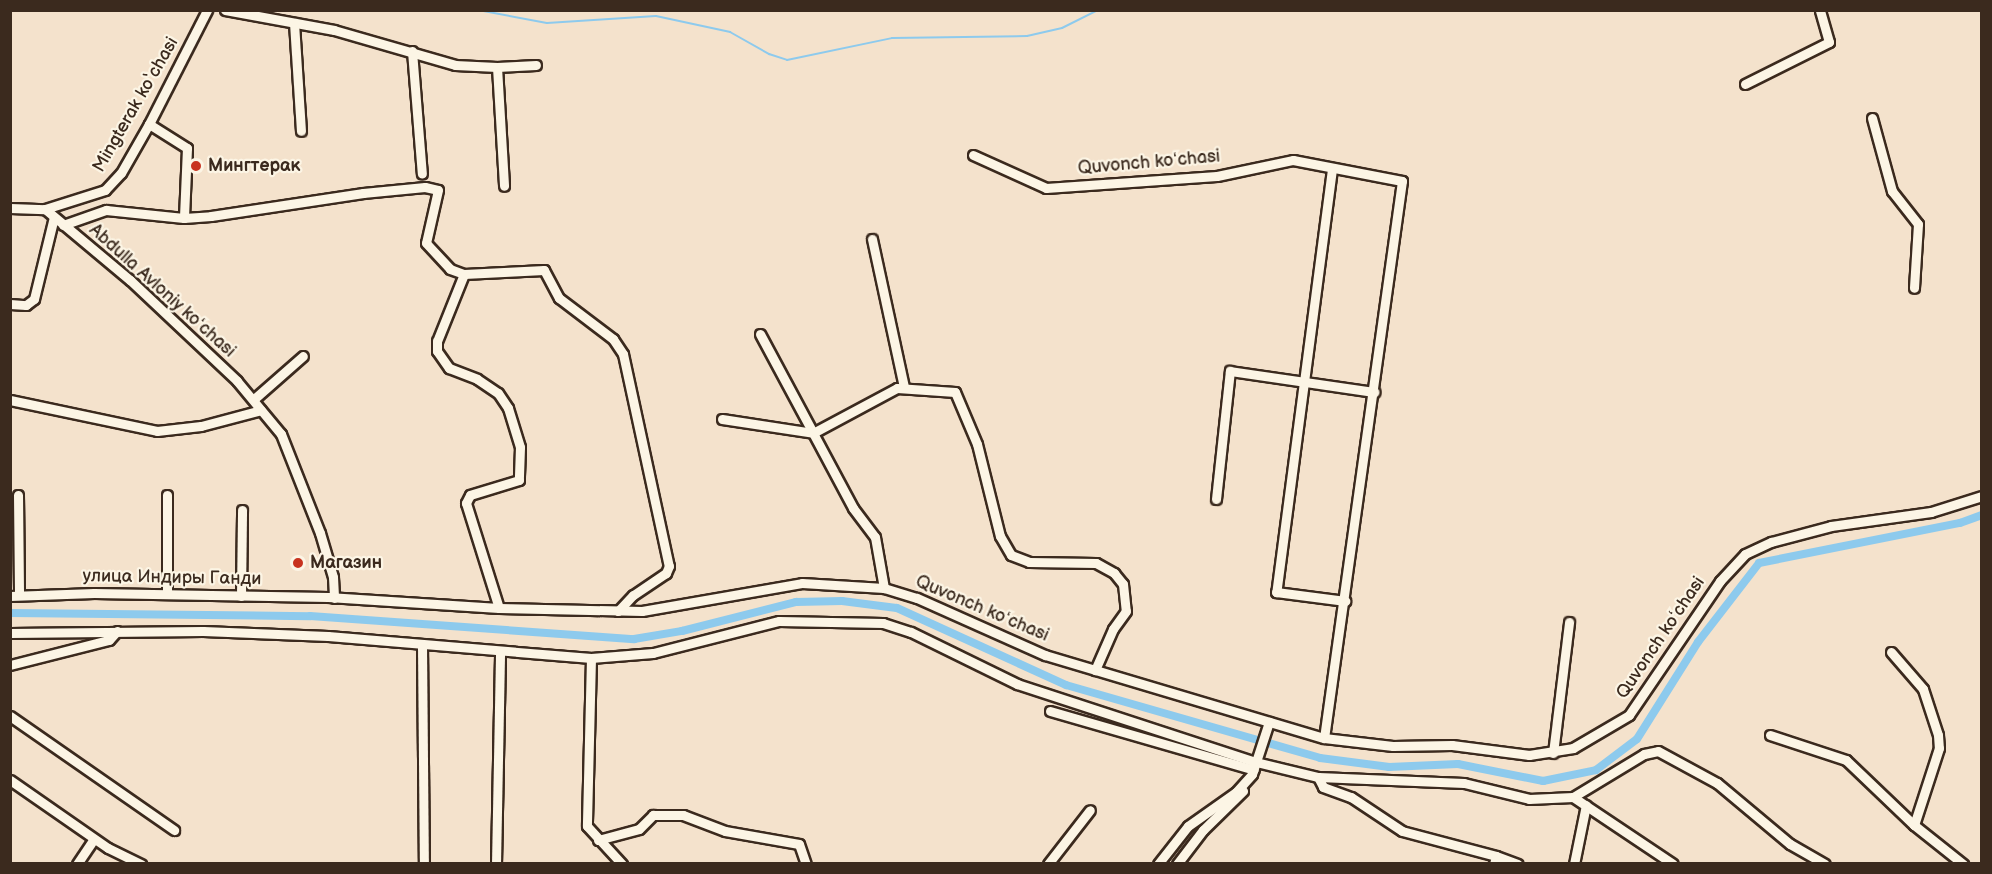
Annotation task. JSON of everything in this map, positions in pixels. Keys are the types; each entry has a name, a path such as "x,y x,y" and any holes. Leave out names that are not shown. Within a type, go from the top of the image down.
{"street":[{"name":"Mingterak ko‘chasi","path":"10,208 45,209 105,190 121,172 149,124 207,10"},
{"path":"225,10 294,23 412,51 455,65 497,67 536,65"},
{"path":"1745,84 1829,42 1820,10"},
{"path":"294,23 301,131"},
{"path":"412,51 422,174"},
{"path":"497,67 504,186"},
{"path":"1872,118 1892,191 1918,224 1914,288"},
{"path":"149,124 187,148 184,218"},
{"name":"Quvonch koʻchasi","path":"974,155 1046,188 1217,176 1293,160 1332,170 1402,182 1324,738"},
{"path":"1332,170 1276,592 1345,601"},
{"path":"63,225 106,210 184,218 239,214 357,194 425,187 438,190 426,243 450,269 464,274 544,270 559,298 613,339 623,354 669,566 666,573 633,595 618,611"},
{"name":"Abdulla Avloniy koʻchasi","path":"45,209 130,280 254,399 281,435 299,474 333,577 334,598"},
{"path":"10,304 26,305 34,299 54,217"},
{"path":"872,239 904,387"},
{"path":"464,274 437,341 437,351 449,368 477,379 498,393 508,408 520,447 519,480 470,495 466,503 499,608"},
{"path":"760,334 853,508 875,537 884,588"},
{"path":"254,399 303,356"},
{"path":"1216,498 1230,370 1374,392"},
{"path":"722,419 813,433 904,387 955,392 977,444 999,536 1011,555 1029,562 1096,563 1114,573 1123,584 1126,611 1113,629 1095,670"},
{"path":"10,400 157,431 201,426 261,410"},
{"path":"15,595 18,495"},
{"path":"167,495 167,594"},
{"name":"Quvonch koʻchasi","path":"334,598 499,608 642,611 802,583 884,588 917,598 1045,655 1324,738 1552,753 1594,738 1629,715 1720,581 1745,554 1771,542 1831,526 1931,513 1982,496"},
{"path":"241,596 242,510"},
{"name":"улица Индиры Ганди","path":"15,595 167,594 334,598"},
{"path":"10,633 117,632 328,636 423,646 591,658 652,653 779,621 883,623 911,632 1017,684 1254,768"},
{"path":"1552,753 1569,622"},
{"path":"10,665 109,640 117,632"},
{"path":"423,646 424,864"},
{"path":"496,864 500,652"},
{"path":"1892,652 1923,689 1938,735 1939,748 1914,825"},
{"path":"591,658 587,826 622,864"},
{"path":"1050,711 1254,768 1318,777 1464,783 1529,799 1573,797 1644,754 1658,751 1717,783 1790,844 1825,864"},
{"path":"10,716 174,830"},
{"path":"1177,864 1208,824 1237,798 1254,768 1269,722"},
{"path":"1770,735 1845,760 1914,825 1963,864"},
{"path":"1158,864 1188,826 1236,792 1254,768"},
{"path":"1318,777 1323,787 1351,797 1410,835 1495,860 1518,864"},
{"path":"10,780 94,839 134,863"},
{"path":"1573,797 1673,864"},
{"path":"1574,864 1586,805"},
{"path":"1048,864 1090,810"},
{"path":"598,840 639,829 653,815 683,815 725,831 799,844 806,864"},
{"path":"77,864 94,839"}],"waterway":[{"path":"275,10 308,10"},
{"path":"478,10 547,23 656,16 730,32 769,54 787,60 892,38 1027,36 1062,28 1098,10"},
{"path":"10,613 310,616 634,639 682,631 796,602 842,601 897,608 1066,685 1320,758 1389,767 1458,764 1543,781 1596,770 1637,739 1698,642 1759,563 1960,523 1982,515"}],"place":[{"name":"Мингтерак","path":"196,166"},
{"name":"Магазин","path":"298,563"}]}
